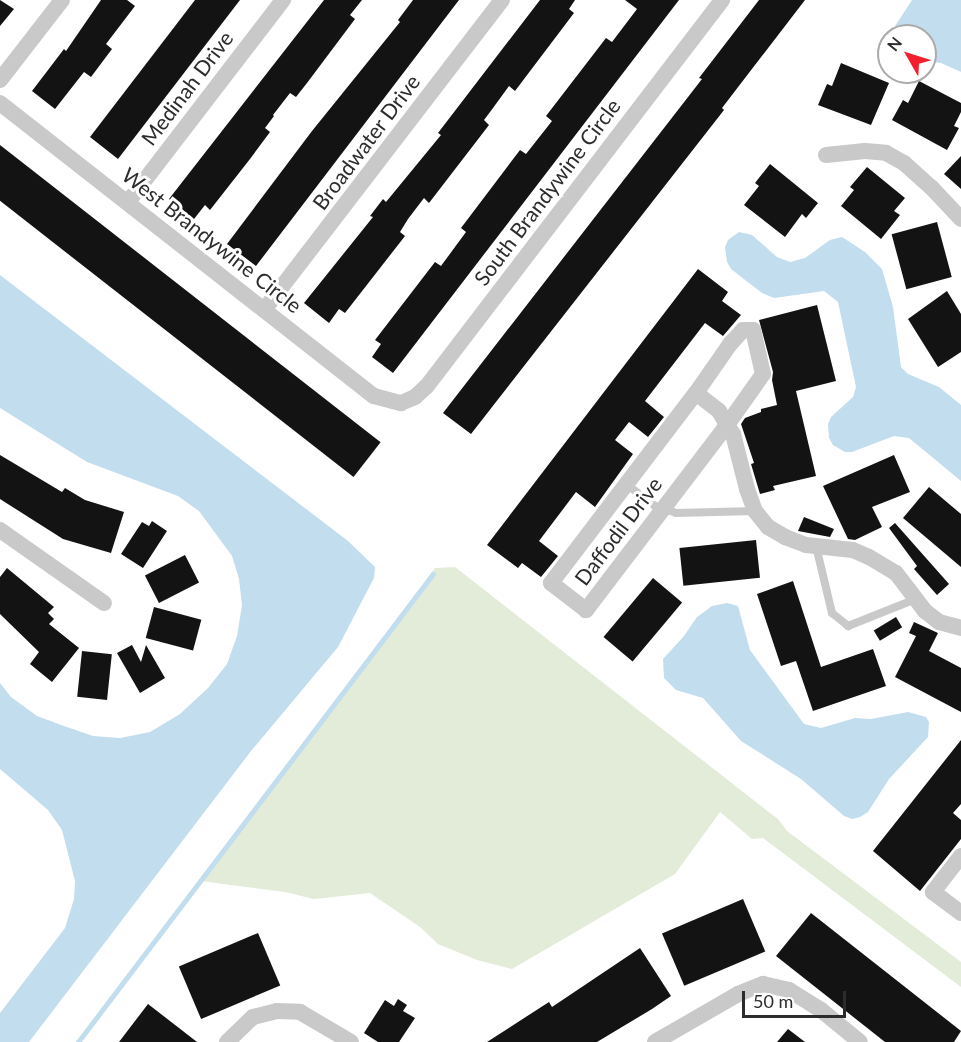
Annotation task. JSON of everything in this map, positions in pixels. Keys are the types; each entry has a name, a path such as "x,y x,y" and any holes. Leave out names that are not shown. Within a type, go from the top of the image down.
{"street":[{"path":"0,80 62,0"},
{"name":"Medinah Drive","path":"128,202 282,0"},
{"name":"Broadwater Drive","path":"264,310 502,0"},
{"name":"South Brandywine Circle","path":"401,403 416,397 427,386 722,0"},
{"name":"West Brandywine Circle","path":"0,103 374,396 401,403"},
{"path":"826,155 865,151 886,153 904,163 932,187 961,219"},
{"name":"Daffodil Drive","path":"743,330 753,330 763,374 727,424 586,610 551,583 696,393 730,344 743,330"},
{"path":"696,393 719,411 733,434 755,511 768,527 785,537 816,546 853,550 869,557 896,573 916,599 939,622 961,628"},
{"path":"0,530 104,603"},
{"path":"961,856 933,892 961,913"},
{"path":"655,1042 738,994 764,984 789,990 821,1010 860,1042"},
{"path":"227,1042 253,1017 278,1011 300,1012 351,1042"}],"lane":[{"path":"626,484 655,507 676,513 755,511"},
{"path":"816,546 832,613 848,626 916,599"}],"green space":[{"path":"455,567 779,820 787,831 961,962 961,987 763,838 752,839 720,812 675,874 512,969 477,960 438,944 420,927 370,893 314,899 285,892 201,881 435,568"}],"water":[{"path":"912,0 961,0 961,72 937,62 937,24 896,24"},
{"path":"739,232 752,235 777,257 790,262 805,258 830,240 842,237 865,252 882,269 893,307 901,367 908,374 939,387 961,405 961,481 909,438 894,436 852,452 845,452 833,445 829,438 828,424 831,417 853,397 856,387 838,302 824,291 774,298 762,293 731,269 727,262 725,247 728,240"},
{"path":"0,275 348,541 375,567 374,578 338,647 251,751 29,1042 0,1042 0,1013 65,928 74,899 75,881 62,830 48,810 0,769 0,683 11,697 37,716 93,736 120,738 150,732 180,714 208,688 227,664 237,636 242,605 239,579 232,556 199,511 178,496 87,462 0,408"},
{"path":"727,603 738,606 750,650 804,724 821,728 855,718 871,719 908,712 926,717 929,722 928,737 889,779 868,812 852,819 844,816 801,779 741,741 703,698 676,690 664,678 663,659 684,636 697,617 712,606"}],"building":[{"path":"0,0 14,9 0,26"},
{"path":"101,0 127,0 135,6 106,44 112,49 91,77 84,72 55,109 32,91 64,49 66,51"},
{"path":"195,0 240,0 118,159 90,137"},
{"path":"324,0 362,0 350,15 355,19 307,83 296,97 290,93 273,115 265,128 270,132 250,159 210,210 205,205 194,219 169,199"},
{"path":"413,0 459,0 256,266 227,244 312,131 400,22 398,20"},
{"path":"540,0 575,0 569,9 574,13 515,91 509,86 484,120 489,125 429,203 424,198 400,232 405,236 345,313 339,309 329,323 304,303 373,217 370,216 383,199 386,202 441,135 438,133"},
{"path":"625,0 679,0 393,373 372,357 381,344 375,340 435,262 441,266 466,232 461,228 520,150 526,154 552,121 546,116 606,38 612,42 637,9"},
{"path":"759,0 805,0 722,108 724,110 471,434 443,413 702,79 699,78"},
{"path":"841,63 877,78 877,84 889,84 871,125 818,105 827,84 832,86"},
{"path":"918,84 925,84 961,103 961,112 954,126 959,128 947,150 892,120 903,100 908,103"},
{"path":"0,145 381,442 354,477 0,201"},
{"path":"961,156 961,189 944,174"},
{"path":"770,164 818,203 806,218 802,214 785,237 744,205 759,186 755,183"},
{"path":"867,167 905,198 894,211 900,215 881,239 841,206 854,190 850,187"},
{"path":"937,222 952,277 906,289 892,234"},
{"path":"698,269 728,292 722,301 741,315 723,336 705,323 645,401 664,417 648,437 629,422 615,440 633,454 595,507 576,492 539,541 558,556 541,577 522,563 518,568 487,545"},
{"path":"947,291 961,314 961,352 938,367 908,319"},
{"path":"817,305 836,381 796,391 816,476 773,486 775,490 760,494 751,464 754,463 741,424 745,418 761,412 761,409 777,405 772,380 773,372 759,320"},
{"path":"0,455 62,492 65,488 85,500 124,512 111,553 63,539 0,499"},
{"path":"894,455 910,492 872,507 882,527 855,540 848,539 823,486"},
{"path":"929,487 961,514 961,567 903,518"},
{"path":"804,517 834,529 830,537 798,531"},
{"path":"152,521 167,531 143,568 121,554 142,522 149,526"},
{"path":"895,523 949,584 937,595 914,569 917,566 889,528"},
{"path":"756,540 760,578 683,586 679,548"},
{"path":"185,555 199,583 159,603 145,575"},
{"path":"7,568 54,607 48,613 54,619 49,624 79,648 52,682 30,664 39,652 0,614 0,577"},
{"path":"653,578 682,602 633,661 604,637"},
{"path":"793,581 821,667 873,649 886,686 813,711 796,661 781,666 757,594"},
{"path":"154,607 201,620 193,651 146,638"},
{"path":"896,617 902,627 880,641 874,630"},
{"path":"914,622 938,633 929,651 961,668 961,712 895,677 916,636 909,633"},
{"path":"132,645 141,662 146,645 165,678 140,693 117,653"},
{"path":"82,651 112,654 107,700 77,697"},
{"path":"961,740 961,804 953,813 961,820 961,839 920,891 873,851"},
{"path":"743,899 765,951 684,986 662,933"},
{"path":"811,913 961,1031 954,1042 885,1042 776,956"},
{"path":"258,933 280,985 201,1019 179,967"},
{"path":"640,948 671,996 652,1009 597,1042 487,1042 549,1002 552,1007"},
{"path":"398,999 407,1005 403,1011 415,1018 399,1042 378,1042 364,1033 385,1000 394,1006"},
{"path":"148,1004 179,1028 197,1042 119,1042"},
{"path":"788,1029 805,1042 777,1042"}],"waterway":[{"path":"78,1042 433,574"}]}
